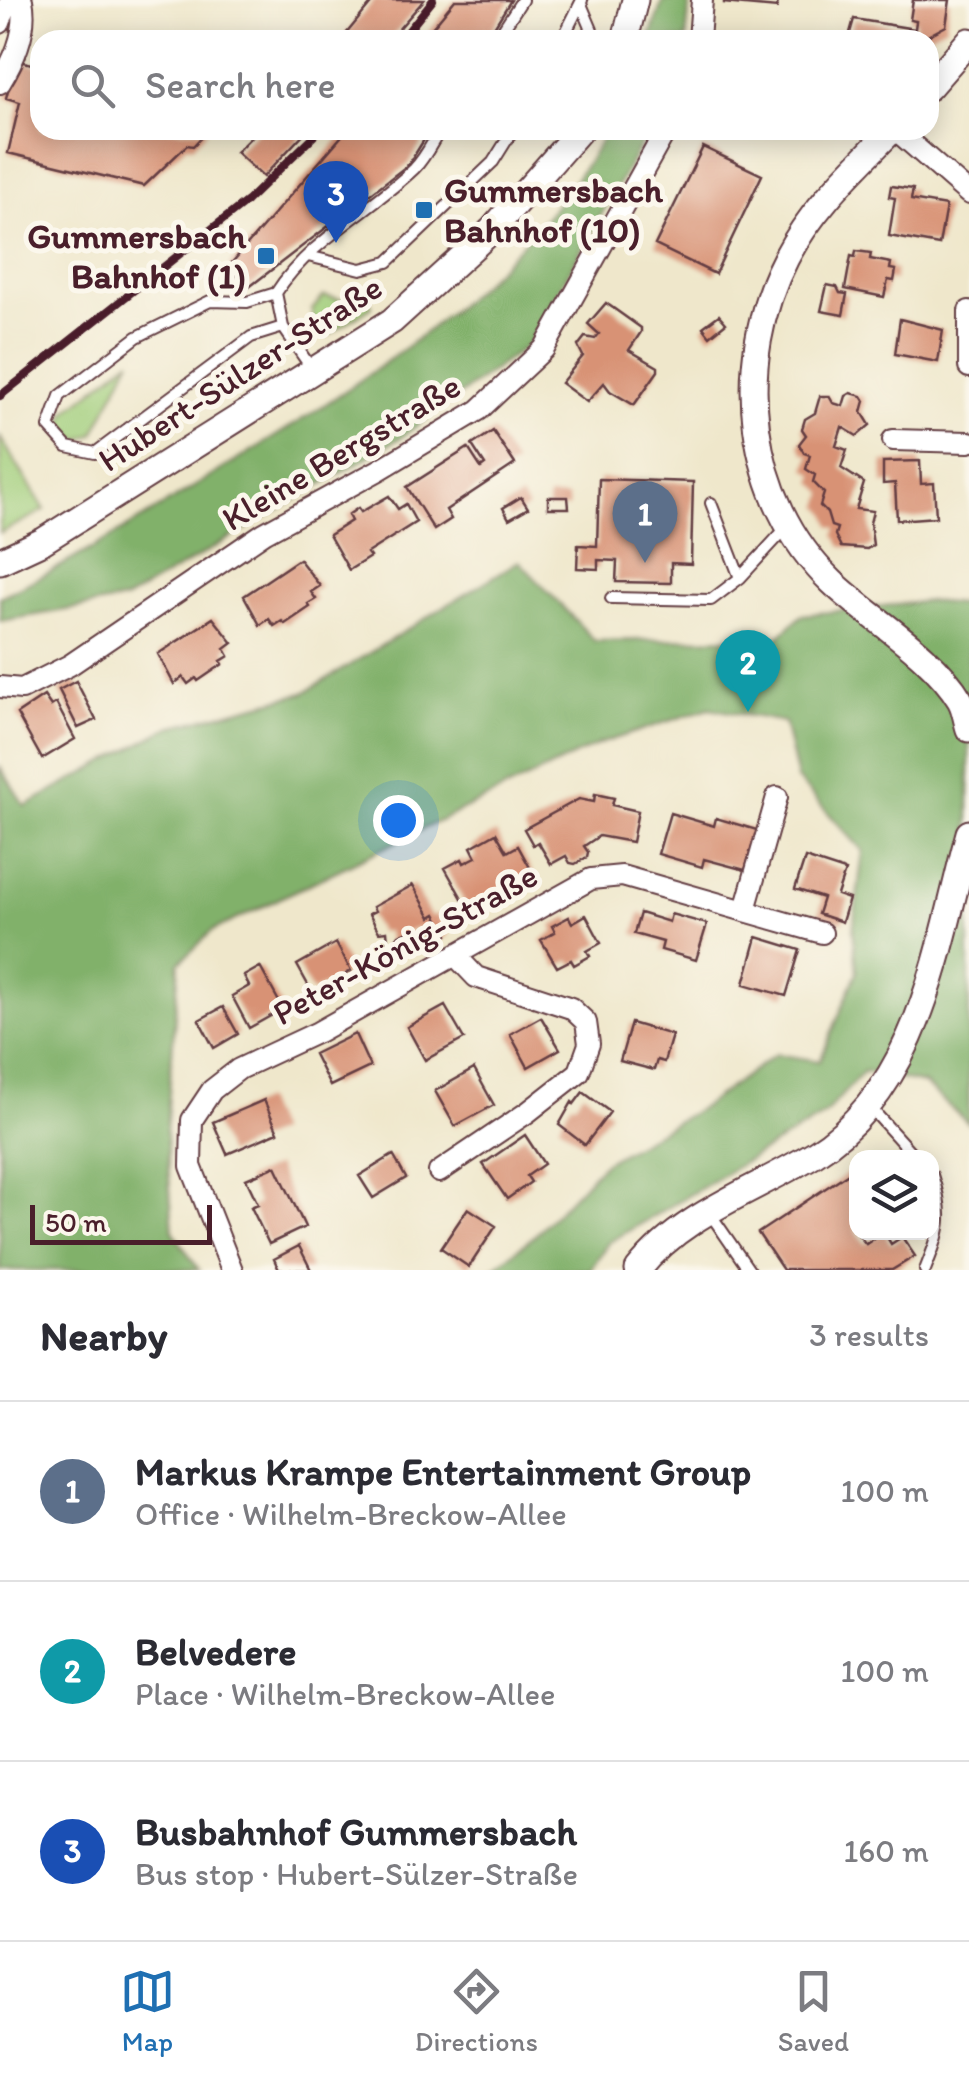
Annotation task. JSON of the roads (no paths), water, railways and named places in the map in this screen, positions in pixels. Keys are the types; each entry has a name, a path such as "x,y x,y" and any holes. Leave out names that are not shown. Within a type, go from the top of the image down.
{"street":[{"path":"0,23 14,0"},
{"path":"0,83 19,39 25,14 22,0"},
{"path":"628,30 636,0"},
{"path":"700,30 702,0"},
{"path":"939,76 969,41"},
{"name":"Hubert-Sülzer-Straße","path":"0,562 43,541 392,321 492,230 571,140"},
{"name":"Kleine Bergstraße","path":"0,688 22,689 70,664 264,532 479,410 544,349 660,140"},
{"path":"884,140 811,217 784,260 760,327 752,399 760,458 788,525 828,579 931,665 961,701 969,729"},
{"path":"906,140 969,194"},
{"path":"969,312 969,367"},
{"path":"892,440 969,442"},
{"path":"746,910 778,797"},
{"path":"638,1270 656,1247 708,1211 817,1152 881,1089 908,1044 932,974 969,832"},
{"name":"Peter-König-Straße","path":"232,1270 191,1166 192,1120 212,1090 239,1069 318,1032 591,879 622,876 822,933"},
{"path":"439,1172 528,1112 578,1072 589,1044 586,1022 571,1008 476,977 456,956"}],"lane":[{"path":"502,30 522,0"},
{"path":"567,30 581,2"},
{"path":"581,2 592,30"},
{"path":"314,373 283,327 276,294 288,274 416,166 433,140"},
{"path":"308,256 361,268 388,262 494,162 507,140"},
{"path":"276,294 248,302 210,301 137,336 60,396 49,427 67,448 95,453 251,337 283,327"},
{"path":"711,503 740,578"},
{"path":"611,598 711,600 740,578 788,525"},
{"path":"867,1104 909,1150"},
{"path":"939,1196 939,1234"},
{"path":"708,1211 748,1270"},
{"path":"925,1270 937,1240"}],"railway":[{"path":"409,30 433,0"},
{"path":"0,396 247,201 310,140"}],"place":[{"name":"Gummersbach Bahnhof (10)","path":"424,210"},
{"name":"Busbahnhof Gummersbach","path":"336,243"},
{"name":"Gummersbach Bahnhof (1)","path":"266,256"},
{"name":"Markus Krampe Entertainment Group","path":"645,563"},
{"name":"Belvedere","path":"748,712"}]}
